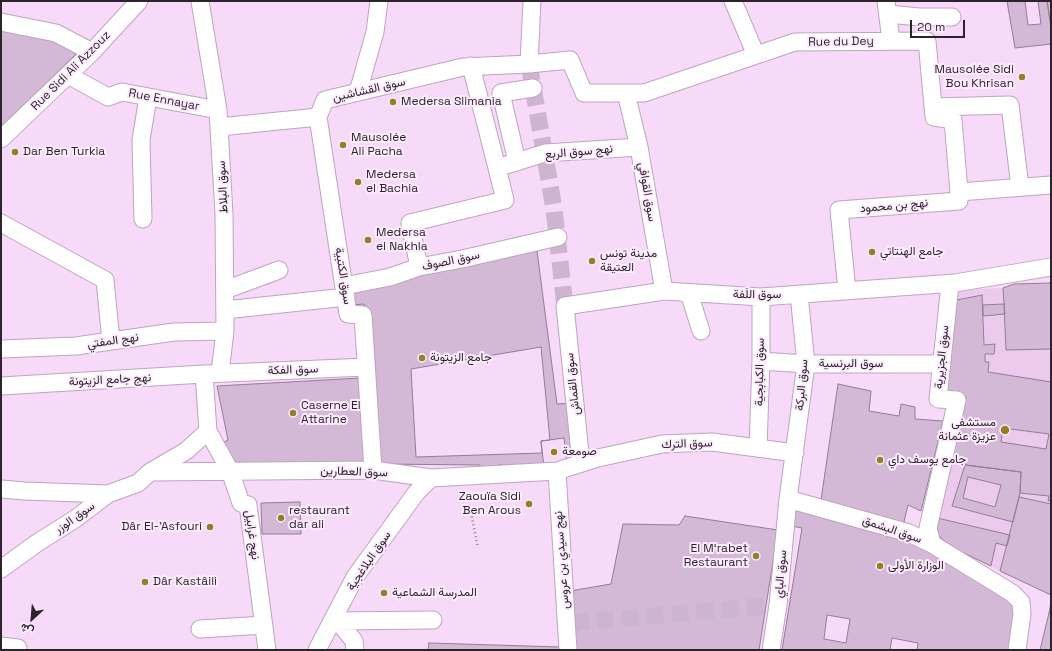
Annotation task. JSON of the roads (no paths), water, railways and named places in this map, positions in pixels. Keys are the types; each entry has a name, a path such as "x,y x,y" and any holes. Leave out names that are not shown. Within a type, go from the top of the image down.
{"street":[{"name":"Rue Sidi Ali Azzouz","path":"1,139 92,52 139,1"},
{"name":"سوق البلاط","path":"200,1 218,110 224,214 225,331 212,374"},
{"path":"358,92 375,32 379,1"},
{"path":"529,64 532,1"},
{"path":"733,1 756,55"},
{"path":"891,41 887,7 918,16 952,17"},
{"path":"1,22 56,33 92,52"},
{"name":"Rue du Dey","path":"626,93 644,93 795,42 927,41 933,107"},
{"name":"سوق القشاشين","path":"318,117 325,100 471,66 529,64 570,60 584,93 626,93"},
{"path":"419,267 410,223 506,200 471,66"},
{"name":"Rue Ennayar","path":"68,75 108,97 122,92 218,110"},
{"path":"517,162 501,93 533,88"},
{"name":"سوق القوافي","path":"626,93 638,147 664,291"},
{"path":"143,219 141,140 148,96"},
{"path":"1020,187 1010,105 933,107 934,117 953,120 959,192 1051,185"},
{"path":"219,127 318,117"},
{"name":"سوق الكتبية","path":"318,117 348,314 363,315 373,470"},
{"name":"نهج سوق الربع","path":"497,168 544,153 638,147"},
{"name":"نهج بن محمود","path":"847,291 839,210 959,201 959,192"},
{"path":"1,223 105,280 112,341"},
{"name":"سوق الصوف","path":"225,310 345,291 419,267 462,259 558,237"},
{"name":"سوق اللَفة","path":"565,306 664,291 761,297 950,284 1051,267"},
{"path":"225,290 280,270"},
{"name":"سوق الجزيرية","path":"950,284 938,399 957,400 954,412"},
{"path":"689,293 700,331"},
{"name":"سوق البركة","path":"795,453 806,364 799,294"},
{"name":"سوق الكبابجية","path":"758,448 761,361 761,297"},
{"name":"سوق القماش","path":"565,306 581,463"},
{"name":"نهج المفتي","path":"1,349 76,346 174,332 225,331"},
{"name":"سوق البرنسية","path":"761,361 806,364 942,364"},
{"name":"سوق الفكة","path":"212,374 366,367"},
{"name":"نهج جامع الزيتونة","path":"1,386 212,374"},
{"name":"نهج غرابيل","path":"212,374 208,431 230,472 241,503 248,505 267,650"},
{"name":"سوق البشمق","path":"932,544 928,528 954,412"},
{"path":"150,472 186,451 208,431"},
{"name":"سوق الترك","path":"581,463 662,444 712,442 795,453"},
{"path":"788,499 795,453"},
{"name":"سوق العطارين","path":"150,472 373,470 431,478 557,471 581,463"},
{"name":"نهج سيدي بن عروس","path":"557,471 569,623 568,650"},
{"name":"سوق الوزر","path":"1,569 37,543 75,519 108,494 138,483 150,472"},
{"name":"سوق البلاغجية","path":"317,650 335,621 356,577 416,493 431,478"},
{"path":"1,489 108,494"},
{"name":"سوق البشمق","path":"788,499 909,533 932,544"},
{"name":"سوق الباي","path":"771,650 772,606 788,499"},
{"path":"932,544 1012,593 1021,602 1022,614 1017,650"},
{"path":"335,621 433,620"},
{"path":"335,621 354,641 355,650"},
{"path":"200,629 264,625"},
{"path":"1,646 18,648"}],"tunnel":[{"path":"529,64 554,209 565,306"},
{"path":"572,623 766,606"}],"place":[{"name":"Mausolée Sidi Bou Khrisan","path":"1022,77"},
{"name":"Medersa Slimania","path":"393,102"},
{"name":"Mausolée Ali Pacha","path":"343,145"},
{"name":"Dar Ben Turkia","path":"15,152"},
{"name":"Medersa el Bachia","path":"358,182"},
{"name":"Medersa el Nakhla","path":"368,240"},
{"name":"جامع الهنتاتي","path":"872,252"},
{"name":"مدينة تونس العتيقة","path":"592,261"},
{"name":"جامع الزيتونة","path":"422,358"},
{"name":"Caserne El Attarine","path":"293,413"},
{"name":"مستشفى عزيزة عثمانة","path":"1005,430"},
{"name":"صومعة","path":"554,452"},
{"name":"جامع يوسف داي","path":"880,460"},
{"name":"Zaouïa Sidi Ben Arous","path":"529,504"},
{"name":"restaurant dar ali","path":"281,518"},
{"name":"Dâr El-'Asfouri","path":"210,527"},
{"name":"El M‘rabet Restaurant","path":"756,556"},
{"name":"الوزارة الأولى","path":"880,566"},
{"name":"Dâr Kastâili","path":"145,582"},
{"name":"المدرسة الشماعية","path":"384,593"}]}
